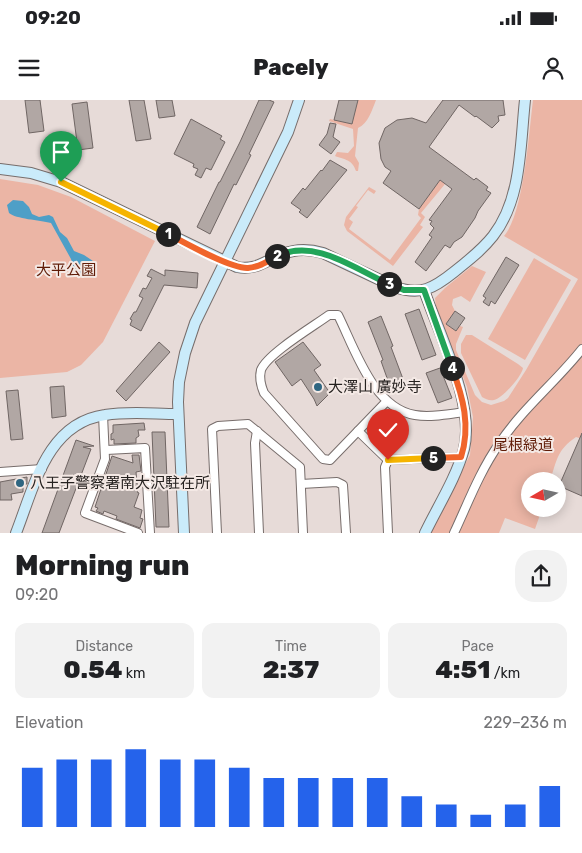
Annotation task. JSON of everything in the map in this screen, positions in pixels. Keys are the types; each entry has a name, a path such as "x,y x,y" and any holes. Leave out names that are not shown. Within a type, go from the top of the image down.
{"street":[{"path":"177,533 184,533 178,414 180,382 190,337 195,323 288,132 299,100"},
{"path":"0,169 31,173 61,182 237,266 250,268 288,252 312,250 323,253 374,278 404,290 424,290 437,284 472,258 493,236 501,223 515,185 525,100"},
{"path":"424,290 461,392 465,412 466,438 461,457 424,533"},
{"path":"386,402 330,460 323,459 264,393 260,376 269,358 329,314 336,314 370,380 386,402 401,411 415,415 427,416 465,412"},
{"path":"454,533 498,444 582,349"},
{"path":"16,533 42,469 56,443 70,429 89,419 103,415 178,414"},
{"path":"103,415 105,459 86,514 138,533"},
{"path":"217,533 212,429 218,426 248,424 300,467 303,533"},
{"path":"257,431 255,443 260,533"},
{"path":"358,431 388,460 461,457"},
{"path":"106,450 145,448 150,533"},
{"path":"388,460 385,467 388,533"},
{"path":"0,472 42,469"},
{"path":"301,484 337,482 343,486 346,533"}],"green space":[{"path":"358,100 376,100 367,120 358,128 355,156 359,163 358,171 356,171 350,162 335,156 337,152 348,153 354,146 353,129 329,121 330,119 352,124"},
{"name":"尾根緑道","path":"533,100 582,100 582,439 576,437 565,446 556,461 553,472 521,472 521,518 539,518 535,529 505,518 499,533 430,533 470,455 473,417 467,387 436,308 435,298 472,266 486,272 470,302 461,296 453,299 452,305 455,311 446,324 456,331 460,326 463,327 456,344 456,350 475,395 482,402 491,405 508,398 578,279 504,236 511,225 521,191"},
{"name":"大平公園","path":"0,179 38,185 71,197 155,241 103,342 81,365 67,372 0,378"},
{"path":"440,180 445,184 421,213 425,217 420,225 423,227 393,266 347,231 344,225 346,217 369,187 376,191 374,194 368,190 356,206 358,207 349,219 353,222 349,229 390,260 421,218 418,215 419,209"},
{"path":"534,258 571,280 525,360 488,339"},
{"path":"466,335 472,335 523,368 515,381 498,399 488,400 482,397 461,353 461,344"}],"water":[{"path":"13,200 23,201 29,207 32,214 39,217 49,215 53,217 60,232 67,238 74,251 93,261 93,268 88,273 78,276 51,223 12,215 9,213 7,205"}],"building":[{"path":"25,100 40,100 44,131 29,133"},
{"path":"129,100 144,100 151,139 136,141"},
{"path":"156,100 172,100 175,116 159,118"},
{"path":"259,100 274,102 249,154 251,155 236,185 234,184 210,234 197,227"},
{"path":"339,100 358,100 352,124 334,120"},
{"path":"443,100 503,100 505,115 498,116 499,121 492,128 459,105 429,147 474,180 476,178 488,187 486,190 491,193 462,237 454,242 450,248 445,245 426,271 415,262 432,237 429,235 434,228 430,224 432,221 429,220 452,189 440,180 419,209 383,183 391,171 385,167 381,159 379,143 385,128 397,120 412,118 426,123"},
{"path":"87,102 93,148 78,150 72,104"},
{"path":"191,119 222,136 220,139 225,142 211,170 206,168 201,178 195,175 198,169 193,167 194,164 174,154"},
{"path":"330,123 336,124 333,137 340,142 331,154 319,145 327,134"},
{"path":"330,160 347,170 307,218 299,212 301,210 291,203 303,188 305,190"},
{"path":"506,257 519,265 495,304 491,301 489,306 483,302 486,298 483,296"},
{"path":"151,269 165,276 165,270 198,273 197,288 164,285 141,331 130,325 132,320 130,319 143,298 139,296 143,288 146,289 152,278 147,276"},
{"path":"419,309 436,355 422,360 405,314"},
{"path":"455,311 465,318 456,331 446,324"},
{"path":"381,316 406,387 392,392 381,361 383,360 368,322"},
{"path":"159,342 170,352 126,401 116,391"},
{"path":"303,342 321,365 314,370 330,393 317,406 301,379 292,386 275,362"},
{"path":"440,368 452,398 438,403 426,373"},
{"path":"64,386 66,416 52,418 50,387"},
{"path":"18,390 23,439 11,440 6,391"},
{"path":"144,423 145,430 138,430 139,436 136,438 136,443 114,444 114,439 111,440 113,425"},
{"path":"152,432 165,432 169,527 156,527"},
{"path":"582,433 582,496 566,489 565,472"},
{"path":"76,440 94,446 83,447 91,449 59,533 42,533"},
{"path":"132,455 139,455 141,471 136,472 137,484 139,485 137,492 139,493 134,507 142,510 140,518 143,519 140,528 116,519 117,516 104,511 103,514 96,511 98,508 95,507 112,456 133,463"},
{"path":"27,477 27,484 23,484 23,492 11,494 12,500 0,500 0,482"}],"place":[{"name":"大澤山 廣妙寺","path":"318,387"},
{"name":"八王子警察署南大沢駐在所","path":"20,483"}],"route":[{"path":"61,182 237,266 250,268 266,263 288,252 312,250 323,253 395,287 411,291 424,290 461,392 466,427 464,448 461,457 388,460"}]}
